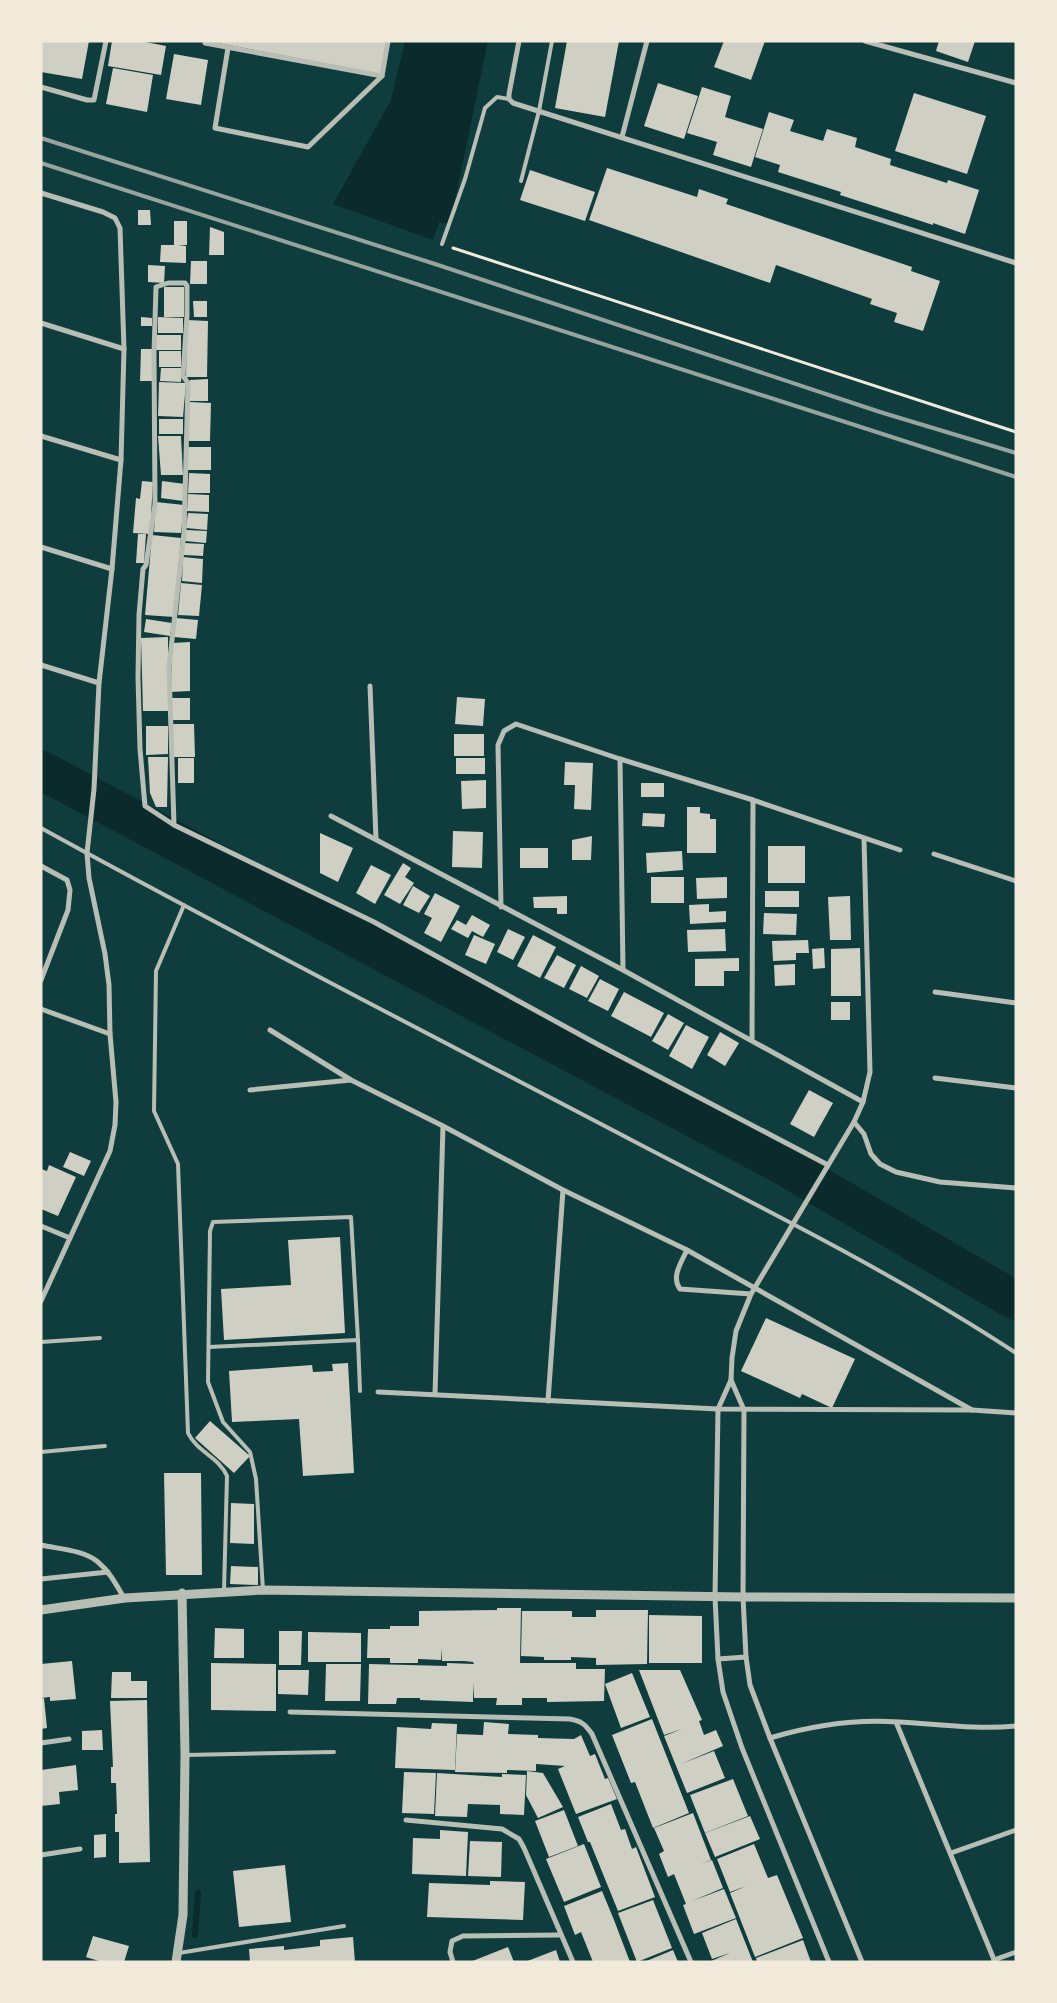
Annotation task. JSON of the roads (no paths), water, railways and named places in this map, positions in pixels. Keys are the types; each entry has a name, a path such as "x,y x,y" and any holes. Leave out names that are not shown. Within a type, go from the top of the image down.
{"street":[{"path":"41,86 91,101 95,98 106,41"},
{"path":"205,41 205,44 382,76"},
{"path":"228,48 215,128 308,147 382,76 388,41"},
{"path":"519,41 509,99 513,103 622,136 1016,263"},
{"path":"622,136 647,41"},
{"path":"866,41 1016,83"},
{"path":"41,193 103,212 114,218 120,228 124,349 121,460 112,569 99,683 94,789 87,853 89,878 106,954 116,1102 115,1124 110,1151 41,1301"},
{"path":"174,824 169,667 180,577 186,491 188,383 183,376 187,286 185,283 168,282 156,286 154,353 155,504 146,566 143,569 139,615 140,749 145,806 174,824 374,922 827,1167"},
{"path":"41,323 124,349"},
{"path":"41,436 121,460"},
{"path":"41,547 112,569"},
{"path":"41,665 99,683"},
{"path":"370,686 376,839"},
{"path":"501,907 498,745 504,731 516,724 620,759 753,800 900,850"},
{"path":"620,759 624,970"},
{"path":"752,1040 753,800"},
{"path":"331,816 624,970 863,1102"},
{"path":"829,1962 729,1713 723,1692 718,1659 714,1597 718,1409 731,1380 736,1331 751,1294 854,1122 863,1102 870,1072 864,839"},
{"path":"934,854 1016,881"},
{"path":"41,866 67,880 70,890 68,910 41,980"},
{"path":"935,992 1016,1003"},
{"path":"41,1009 110,1034"},
{"path":"270,1030 351,1080 443,1126 563,1190 687,1250 972,1410"},
{"path":"935,1078 1016,1088"},
{"path":"250,1090 351,1080"},
{"path":"854,1122 864,1134 871,1154 880,1164 896,1172 940,1182 1016,1188"},
{"path":"435,1394 443,1126"},
{"path":"548,1401 563,1190"},
{"path":"41,1226 70,1238"},
{"path":"687,1250 676,1275 676,1283 680,1290 751,1294"},
{"path":"731,1380 744,1410 743,1597 746,1656 750,1685 862,1962"},
{"path":"378,1392 744,1410 972,1410 1016,1413"},
{"path":"41,1545 82,1554 97,1561 108,1572 125,1598"},
{"path":"41,1579 108,1572"},
{"path":"41,1610 125,1598 182,1593 263,1590 714,1597 1016,1598"},
{"path":"177,1957 183,1915 185,1755 182,1593"},
{"path":"718,1659 746,1656"},
{"path":"290,1712 570,1719 580,1721 586,1725 592,1734 691,1962"},
{"path":"770,1738 787,1733 844,1723 896,1722 981,1728 1016,1726"},
{"path":"896,1722 994,1961 1016,1952"},
{"path":"41,1743 69,1739"},
{"path":"406,1820 502,1829 511,1833 524,1848 573,1962"},
{"path":"951,1853 1016,1830"},
{"path":"41,1855 80,1849"},
{"path":"452,1959 452,1941 463,1936 561,1935"}],"lane":[{"path":"521,181 539,111 552,41"},
{"path":"442,244 465,178 485,108 497,97 509,99"},
{"path":"41,828 184,905 793,1224 972,1324 1016,1353"},
{"path":"184,905 156,971 154,1111 178,1164 188,1433 194,1443 220,1463 227,1476 224,1592"},
{"path":"263,1590 256,1479 250,1452 223,1422 208,1382 210,1231 213,1222 351,1217 360,1391"},
{"path":"41,1342 100,1338"},
{"path":"209,1347 358,1340"},
{"path":"41,1452 105,1446"},
{"path":"185,1755 334,1752"},
{"path":"177,1957 200,1948 344,1926"}],"water":[{"path":"405,41 488,41 450,224 439,222 433,240 333,204 391,100"}],"waterway":[{"path":"41,770 777,1162 1016,1301"},
{"path":"195,1935 198,1893"}],"railway":[{"path":"41,138 432,263 880,412 1016,453"},
{"path":"41,163 1016,477"}]}
